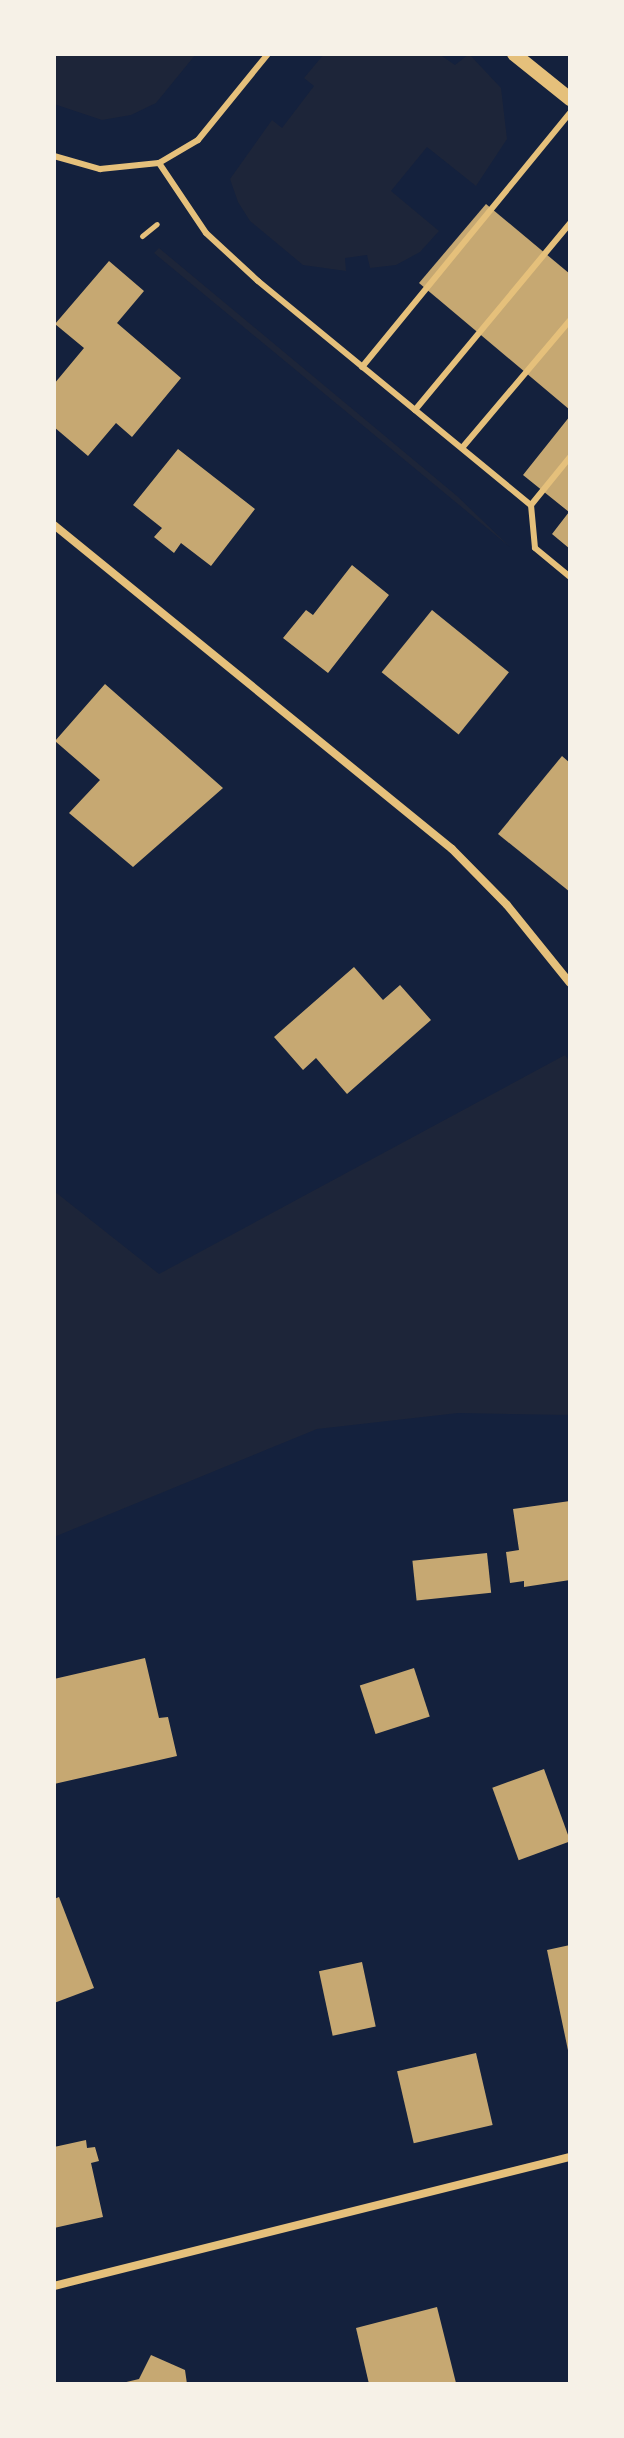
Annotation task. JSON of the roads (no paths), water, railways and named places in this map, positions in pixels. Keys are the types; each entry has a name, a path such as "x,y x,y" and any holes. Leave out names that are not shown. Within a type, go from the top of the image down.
{"street":[{"path":"514,54 570,99"},
{"path":"54,525 452,849 507,905 570,983"},
{"path":"54,2286 570,2157"}],"lane":[{"path":"54,156 100,169 159,163 198,140 268,54"},
{"path":"362,367 570,113"},
{"path":"159,163 206,233 362,367 531,505"},
{"path":"415,410 570,223"},
{"path":"462,448 570,320"},
{"path":"570,457 531,505 535,548 570,577"}]}
